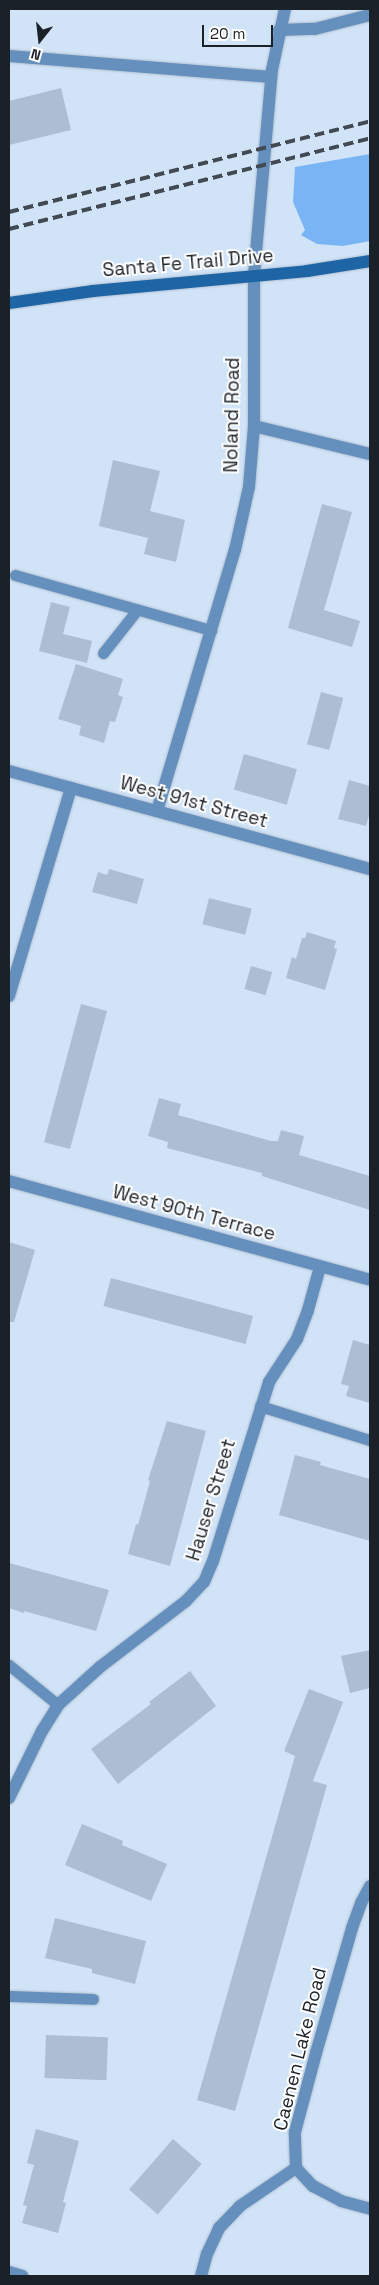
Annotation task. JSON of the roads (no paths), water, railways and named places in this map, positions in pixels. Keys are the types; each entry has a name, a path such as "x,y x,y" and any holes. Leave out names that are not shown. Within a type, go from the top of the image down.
{"main road":[{"name":"Santa Fe Trail Drive","path":"9,303 93,291 307,271 370,262"}],"street":[{"name":"Noland Road","path":"157,811 235,550 249,487 254,426 254,276 271,77 279,30 286,9"},
{"path":"279,30 315,29 370,15"},
{"path":"9,56 271,77"},
{"path":"254,426 370,454"},
{"name":"West 91st Street","path":"9,771 370,869"},
{"path":"9,996 71,788"},
{"name":"West 90th Terrace","path":"9,1182 370,1280"},
{"name":"Hauser Street","path":"9,1798 42,1731 58,1706 100,1667 186,1601 204,1582 213,1561 260,1406 269,1382 296,1339 308,1310 320,1267"},
{"name":"Caenen Lake Road","path":"296,2168 295,2132 352,1928 370,1886"},
{"path":"201,2276 207,2254 219,2228 240,2206 296,2168 313,2186 341,2201 370,2209"},
{"path":"9,2272 22,2276"}],"lane":[{"path":"15,575 211,630"},
{"path":"103,652 137,610"},
{"path":"260,1406 370,1440"},
{"path":"9,1665 58,1706"},
{"path":"9,1996 93,1999"}],"railway":[{"path":"9,212 370,121"},
{"path":"9,229 370,138"}]}
